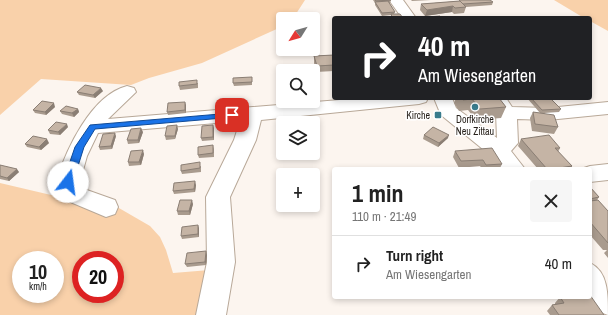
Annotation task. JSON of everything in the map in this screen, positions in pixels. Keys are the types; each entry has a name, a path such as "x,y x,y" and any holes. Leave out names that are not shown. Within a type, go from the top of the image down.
{"street":[{"path":"396,0 408,16"},
{"path":"106,207 76,195 68,182 79,147 102,111 113,101 127,92"},
{"path":"93,127 397,100"},
{"path":"443,100 448,111 498,150 512,167"},
{"path":"498,150 507,143 501,106 548,114 608,108"},
{"path":"211,315 221,262 218,197 245,140 252,116 256,113"},
{"path":"592,174 608,172"},
{"path":"592,279 608,301"}],"shaded area":[{"path":"0,0 305,0 297,12 276,12 276,29 202,63 149,78 131,85 41,79 0,115"},
{"path":"554,0 608,0 608,31 592,22 592,16 581,16"},
{"path":"0,183 51,195 76,190 112,204 150,226 160,237 166,250 173,273 222,269 215,315 0,315"}],"building":[{"path":"459,0 490,0 493,2 463,4"},
{"path":"388,1 395,12 382,13 375,2"},
{"path":"460,1 466,7 455,8 453,6 427,10 421,4"},
{"path":"391,14 400,14 402,16 392,16"},
{"path":"332,55 332,65 320,66 320,64 316,64 314,56"},
{"path":"252,77 252,82 233,83 233,78"},
{"path":"197,80 197,84 179,86 179,82"},
{"path":"85,85 101,88 93,95 77,92"},
{"path":"473,100 501,100 506,107 480,109"},
{"path":"533,100 552,100 561,109 542,110"},
{"path":"42,101 54,103 45,112 33,110"},
{"path":"185,102 185,110 167,112 168,103"},
{"path":"66,106 78,109 72,113 60,111"},
{"path":"533,112 554,115 558,127 535,124"},
{"path":"56,122 67,124 58,132 48,130"},
{"path":"177,125 175,136 165,136 167,126"},
{"path":"213,125 213,137 201,138 202,126"},
{"path":"433,127 449,135 439,143 424,135"},
{"path":"141,128 138,140 127,140 131,129"},
{"path":"115,133 111,146 99,147 103,134"},
{"path":"549,135 560,148 555,148 572,166 545,167 521,139"},
{"path":"33,136 47,139 39,147 25,144"},
{"path":"213,145 213,153 198,155 198,147"},
{"path":"492,148 502,164 486,165 483,160 461,161 455,151"},
{"path":"143,150 139,162 128,162 131,151"},
{"path":"200,162 200,168 181,171 181,165"},
{"path":"0,165 17,169 7,178 0,176"},
{"path":"195,181 194,189 173,191 174,183"},
{"path":"592,189 599,197 592,199"},
{"path":"180,200 192,200 189,211 177,211"},
{"path":"598,200 608,211 608,243 592,224 592,201"},
{"path":"198,225 198,234 181,236 182,227"},
{"path":"206,251 205,262 185,264 187,253"},
{"path":"592,298 604,315 559,315 552,305 564,303 561,299"}],"place":[{"name":"Dorfkirche Neu Zittau","path":"475,107"},
{"name":"Kirche","path":"438,115"}],"route":[{"path":"68,182 79,147 93,127 232,115"}]}
